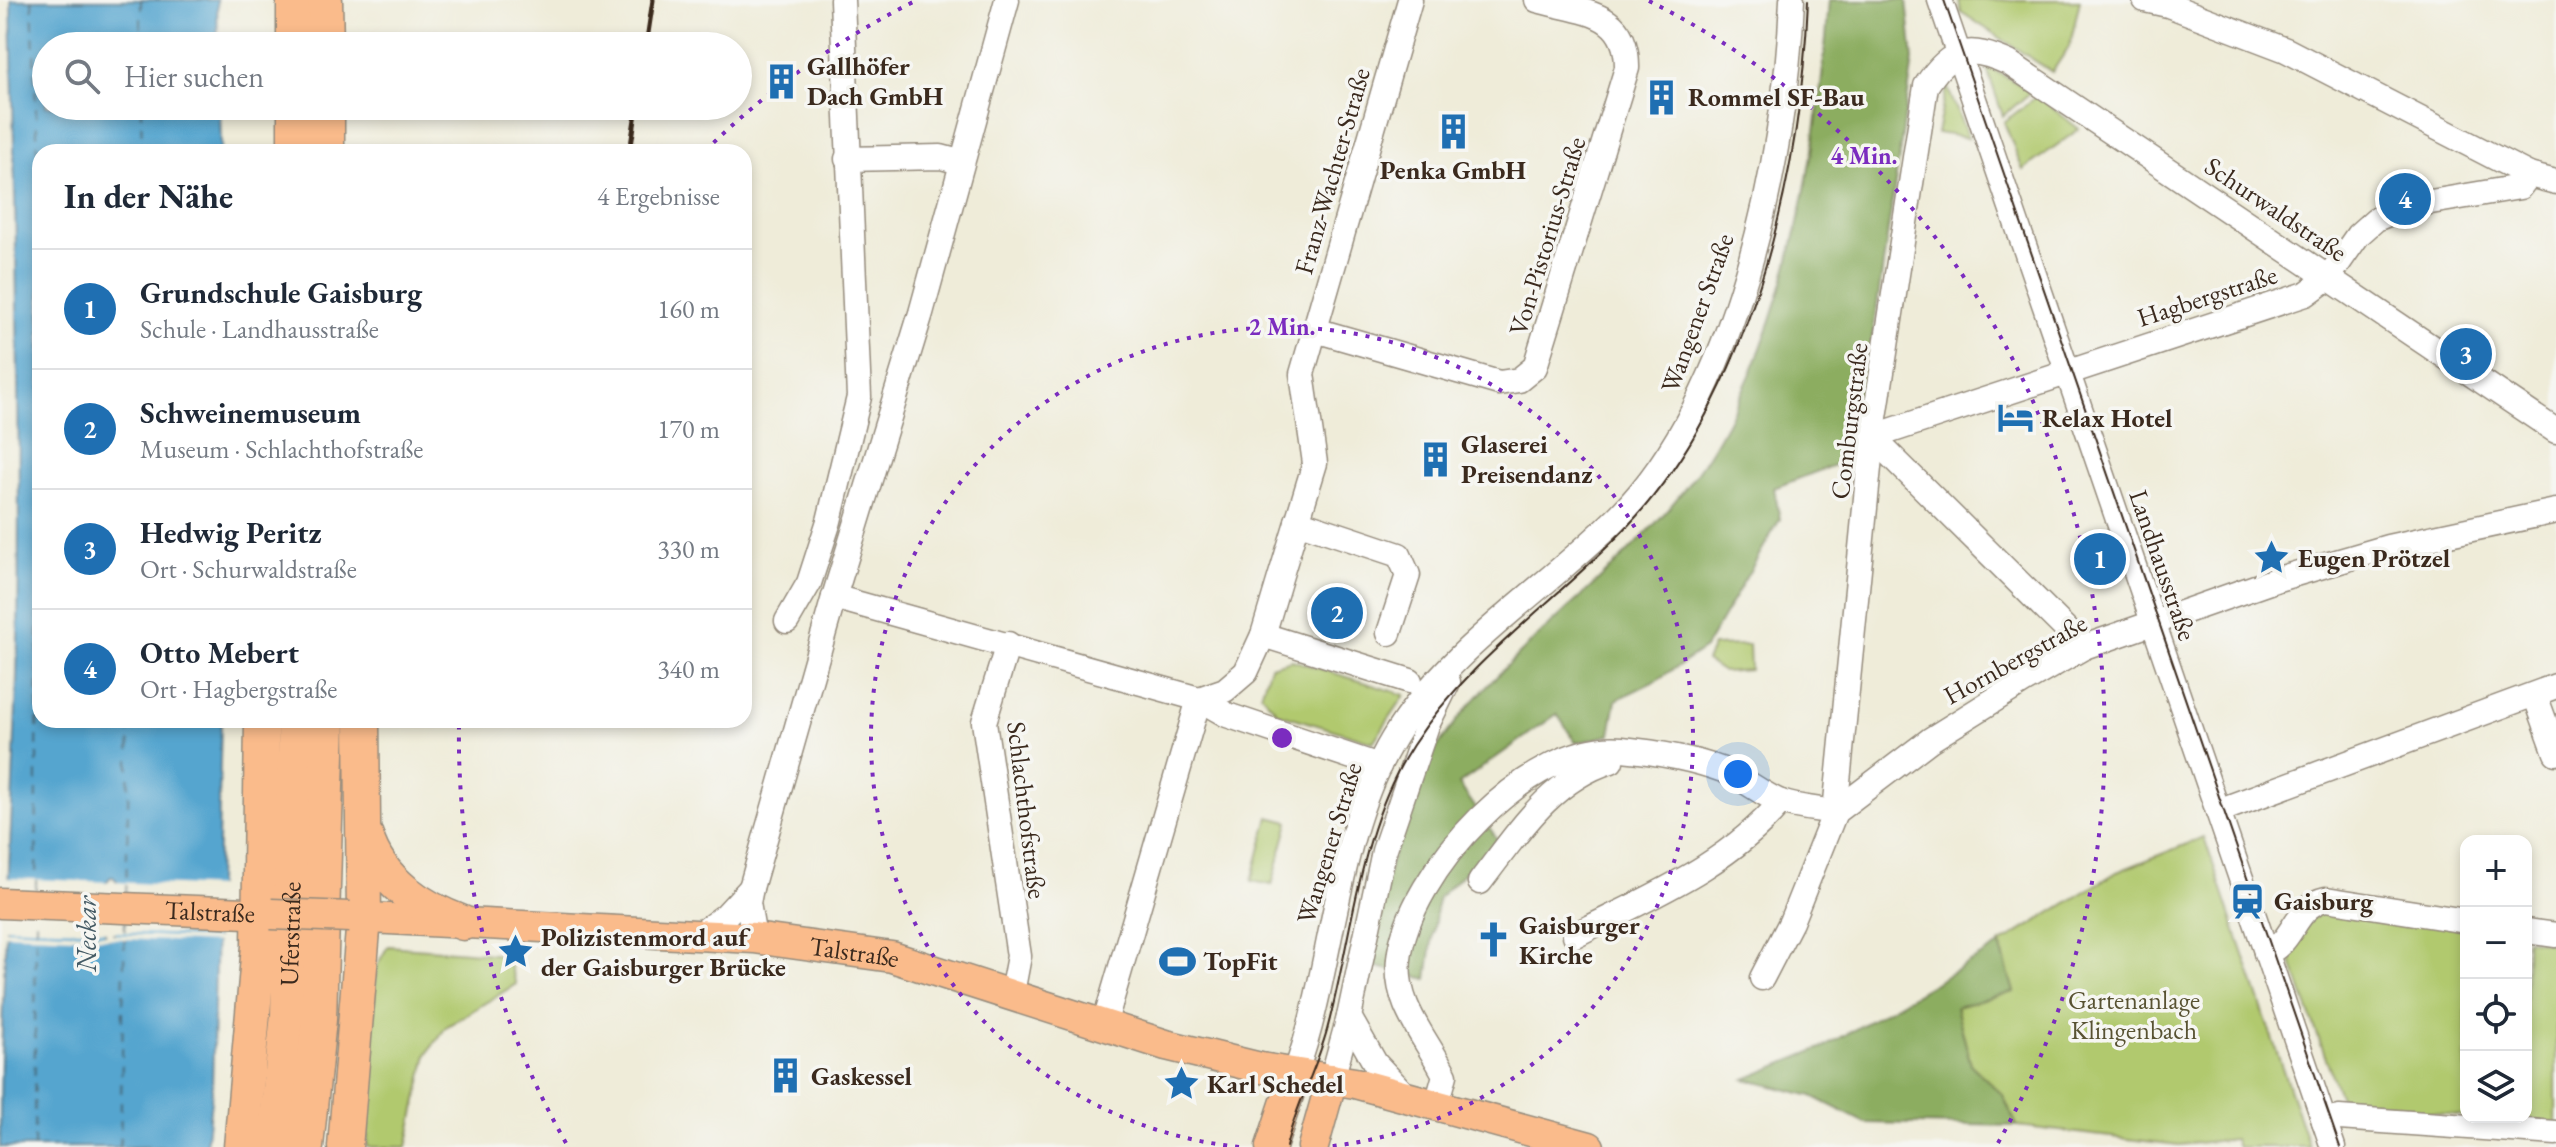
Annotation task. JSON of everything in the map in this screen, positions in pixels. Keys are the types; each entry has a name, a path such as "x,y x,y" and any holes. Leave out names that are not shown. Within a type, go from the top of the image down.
{"highway":[{"path":"294,0 294,32"},
{"path":"325,0 326,32"},
{"path":"295,120 295,144"},
{"path":"327,120 327,144"},
{"path":"241,1147 255,1016 260,913 262,728"},
{"name":"Uferstraße","path":"274,1147 288,1015 296,728"},
{"name":"Uferstraße","path":"306,1147 319,1019 328,728"},
{"path":"345,1147 364,828 362,728"},
{"path":"364,828 374,857 400,889 434,911 463,923"}],"main road":[{"name":"Talstraße","path":"0,903 357,917 754,938 892,957 1012,993 1166,1045 1406,1096 1441,1089 1570,1144"},
{"path":"1271,1147 1295,1074"},
{"path":"1313,1147 1332,1079"}],"street":[{"path":"787,621 809,583 829,521 859,397 842,0"},
{"path":"754,938 748,903 751,888 834,597 893,407 1007,0"},
{"name":"Franz-Wachter-Straße","path":"1263,635 1315,463 1302,374 1410,0"},
{"name":"Von-Pistorius-Straße","path":"1315,330 1499,383 1519,380 1535,367 1627,68 1628,46 1619,28 1603,19 1537,0"},
{"name":"Wangener Straße","path":"1295,1074 1312,1024 1345,870 1379,766 1393,739 1428,687 1622,513 1659,465 1690,414 1713,366 1747,268 1770,176 1790,61 1792,0"},
{"name":"Landhausstraße","path":"1940,0 2333,1147"},
{"path":"2145,0 2286,50 2529,175 2556,182"},
{"name":"Schurwaldstraße","path":"1959,54 1981,50 2009,63 2556,431"},
{"name":"Comburgstraße","path":"1835,812 1872,437 1926,86 1937,68 1959,54"},
{"path":"847,159 941,157 960,162"},
{"name":"Hagbergstraße","path":"1872,437 2306,294 2328,278 2358,235 2376,219 2407,206 2520,187 2529,175"},
{"path":"859,397 893,407"},
{"path":"1872,437 2084,647"},
{"name":"Hornbergstraße","path":"1835,812 1930,740 2084,647 2336,561 2556,511"},
{"path":"1297,521 1399,555 1408,575 1389,633"},
{"path":"834,597 1008,644 1156,690 1199,699 1227,715 1379,766"},
{"path":"1199,699 1225,690 1246,672 1263,635 1410,681"},
{"name":"Schlachthofstraße","path":"1008,644 984,722 1019,956 1012,993"},
{"name":"Wangener Straße","path":"1332,1079 1349,1017 1384,851 1440,694 1467,653"},
{"path":"2218,811 2545,691 2556,753"},
{"path":"1104,1025 1199,699"},
{"path":"1441,1089 1400,989 1399,958 1434,872 1478,818 1537,775 1583,754 1622,749 1711,766 1743,779 1781,802 1835,812 1791,922 1762,978"},
{"path":"1480,882 1519,828 1563,786 1594,767 1641,753"},
{"path":"1575,935 1720,859 1753,834 1781,802"},
{"path":"699,935 751,888"},
{"path":"2266,953 2283,944 2305,908 2326,899 2460,920"},
{"path":"2532,932 2556,935"},
{"path":"1349,1017 1375,1063 1406,1096"},
{"path":"2324,1121 2339,1118 2556,1133"}],"green space":[{"path":"1829,0 1907,0 1913,60 1858,435 1845,434 1842,462 1774,488 1780,519 1705,648 1657,680 1616,700 1610,735 1576,743 1557,714 1459,784 1498,840 1438,898 1427,979 1365,964 1404,806 1439,744 1475,699 1642,538 1681,494 1714,446 1740,396 1763,343 1796,230 1818,113"},
{"path":"1959,0 2080,0 2070,45 2052,72 1961,12"},
{"path":"1986,66 2032,91 2003,116"},
{"path":"1947,86 1968,138 1937,133"},
{"path":"2037,96 2079,129 2023,170 2004,122"},
{"path":"1749,645 1750,670 1723,672 1706,661 1713,646"},
{"path":"1292,660 1405,695 1373,742 1278,713 1261,694 1270,666"},
{"path":"1269,817 1289,822 1272,885 1252,881"},
{"name":"Gartenanlage Klingenbach","path":"2204,837 2309,1147 2237,1147 2234,1139 2179,1145 2017,1126 2003,1095 1971,1065 1956,1006 2014,992 2000,944 2117,872"},
{"path":"2329,907 2460,928 2460,1115 2358,1106 2340,1098 2283,938"},
{"path":"2532,940 2556,944 2556,1123 2532,1121"},
{"path":"2000,945 2014,992 1956,1007 1971,1065 2003,1095 2017,1126 1865,1123 1812,1096 1745,1079 1826,1046"},
{"path":"388,946 506,955 516,984 446,1027 427,1054 407,1147 367,1147 376,967"}],"water":[{"name":"Neckar","path":"11,0 217,0 218,32 32,32 32,120 220,120 221,144 32,144 32,728 221,728 212,1091 206,1147 0,1147 2,1019 18,634 18,396","holes":["112,876 117,881 114,933 109,938 105,933 107,881"]}],"pier":[{"path":"5,878 111,882 109,931 3,927"},
{"path":"113,882 221,887 220,936 110,932"},
{"path":"3,929 220,939 220,943 3,934"}],"ferry route":[{"path":"32,0 33,32"},
{"path":"141,0 141,32"},
{"path":"37,120 37,144"},
{"path":"141,120 142,144"},
{"path":"36,890 37,728"},
{"path":"126,895 130,728"},
{"path":"34,1147 36,920"},
{"path":"120,1147 125,921"}],"tram line":[{"path":"1286,1147 1327,1030 1368,847 1380,812 1413,745 1459,686 1623,531 1667,478 1704,417 1736,352 1780,211 1794,140 1808,0"},
{"path":"1944,0 2340,1147"}],"railway":[{"path":"648,32 653,0"},
{"path":"631,144 635,120"}],"place":[{"name":"Gallhöfer Dach GmbH","path":"781,81"},
{"name":"Rommel SF-Bau","path":"1662,97"},
{"name":"Penka GmbH","path":"1453,131"},
{"name":"Otto Mebert","path":"2405,199"},
{"name":"Hedwig Peritz","path":"2466,354"},
{"name":"Relax Hotel","path":"2016,418"},
{"name":"Glaserei Preisendanz","path":"1435,459"},
{"name":"Eugen Prötzel","path":"2272,558"},
{"name":"Grundschule Gaisburg","path":"2100,559"},
{"name":"Schweinemuseum","path":"1337,613"},
{"name":"Gaisburg","path":"2248,901"},
{"name":"Gaisburger Kirche","path":"1493,940"},
{"name":"Polizistenmord auf der Gaisburger Brücke","path":"515,952"},
{"name":"TopFit","path":"1177,961"},
{"name":"Gaskessel","path":"785,1076"},
{"name":"Karl Schedel","path":"1181,1084"}]}
